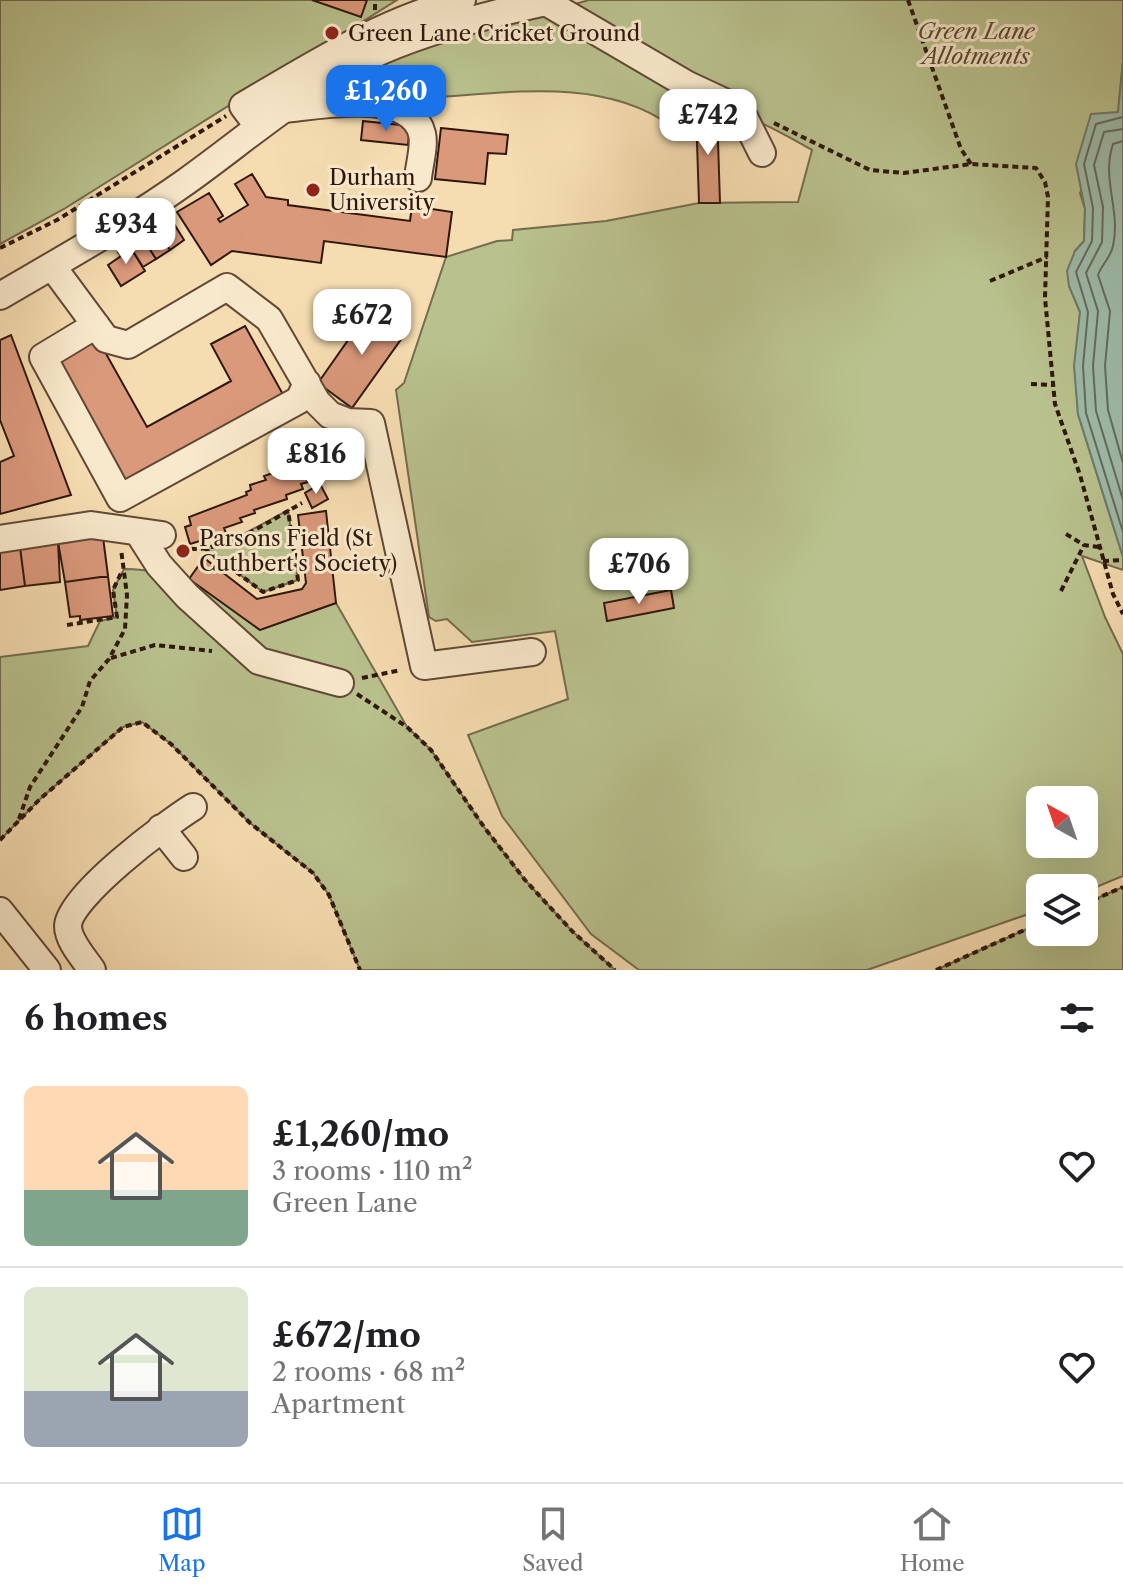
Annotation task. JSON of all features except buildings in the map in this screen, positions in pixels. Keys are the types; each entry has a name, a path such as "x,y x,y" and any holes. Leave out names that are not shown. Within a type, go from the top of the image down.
{"street":[{"path":"280,110 462,0"},
{"path":"0,296 186,181 251,116 369,34 427,22 551,1 686,84 735,107 744,117 762,153"},
{"path":"251,116 280,110 373,103 398,108 412,117 422,134 418,178"},
{"path":"52,266 106,339 128,345 227,287 269,319 317,402 330,415 348,422 371,423 424,666 532,652"},
{"path":"96,325 43,357 120,498 299,400 307,383"},
{"path":"0,539 91,525 139,532 159,565 187,596 259,661 340,683"},
{"path":"92,970 70,936 68,924 75,910 122,858 193,807"},
{"path":"161,828 184,857"},
{"path":"0,911 47,970"}],"path":[{"path":"908,0 961,149 971,164"},
{"path":"0,248 251,116"},
{"path":"768,120 870,170 904,173 971,164 1036,168 1045,182 1048,197 1045,298 1055,404 1080,475 1103,561 1123,614"},
{"path":"990,281 1047,257"},
{"path":"1031,384 1054,385"},
{"path":"67,625 117,617 113,590 139,532 184,548 204,548 244,534 302,503"},
{"path":"204,548 263,592 298,580 288,510"},
{"path":"1066,534 1084,545 1099,547"},
{"path":"1061,591 1084,545"},
{"path":"1103,561 1123,560"},
{"path":"0,840 19,821 30,787 82,707 90,681 109,659 125,629 127,595 124,569"},
{"path":"109,659 130,650 155,645 220,653"},
{"path":"340,683 424,666"},
{"path":"340,683 407,727 431,750 525,880 572,931 615,970"},
{"path":"1098,898 1123,887"},
{"path":"936,970 1026,929"}],"green space":[{"path":"0,0 397,0 64,209 0,244"},
{"name":"Green Lane Allotments","path":"589,0 1123,0 1123,61 1118,112 1080,193 1085,209 1084,241 1075,251 1069,286 1080,312 1075,366 1078,414 1123,557 1123,570 1082,556 1123,654 1123,876 1098,886 1098,874 1026,874 1026,915 867,970 639,970 591,934 502,816 468,735 568,699 555,631 472,642 447,619 436,621 429,617 396,390 404,383 446,257 497,241 512,240 513,230 606,221 699,203 798,202 812,150 772,128 728,112 699,111 670,125 644,110 587,94 528,91 422,98 310,98 377,61"},
{"path":"288,510 298,580 263,592 204,548 244,534"},
{"path":"124,569 147,570 183,579 212,595 260,630 336,603 407,727 431,750 525,880 572,931 615,970 360,970 329,895 313,873 250,823 171,744 142,722 123,727 40,799 0,840 0,657 88,646 100,621 117,617 113,590"},
{"path":"1123,887 1123,970 936,970 1026,929 1026,946 1098,946 1098,898"}],"water":[{"path":"1123,61 1123,557 1078,414 1074,366 1080,312 1069,286 1067,271 1075,251 1084,241 1085,209 1076,164 1091,114 1118,112"}],"place":[{"name":"Green Lane Cricket Ground","path":"332,33"},
{"name":"Durham University","path":"313,190"},
{"name":"Parsons Field (St Cuthbert's Society)","path":"183,551"}]}
